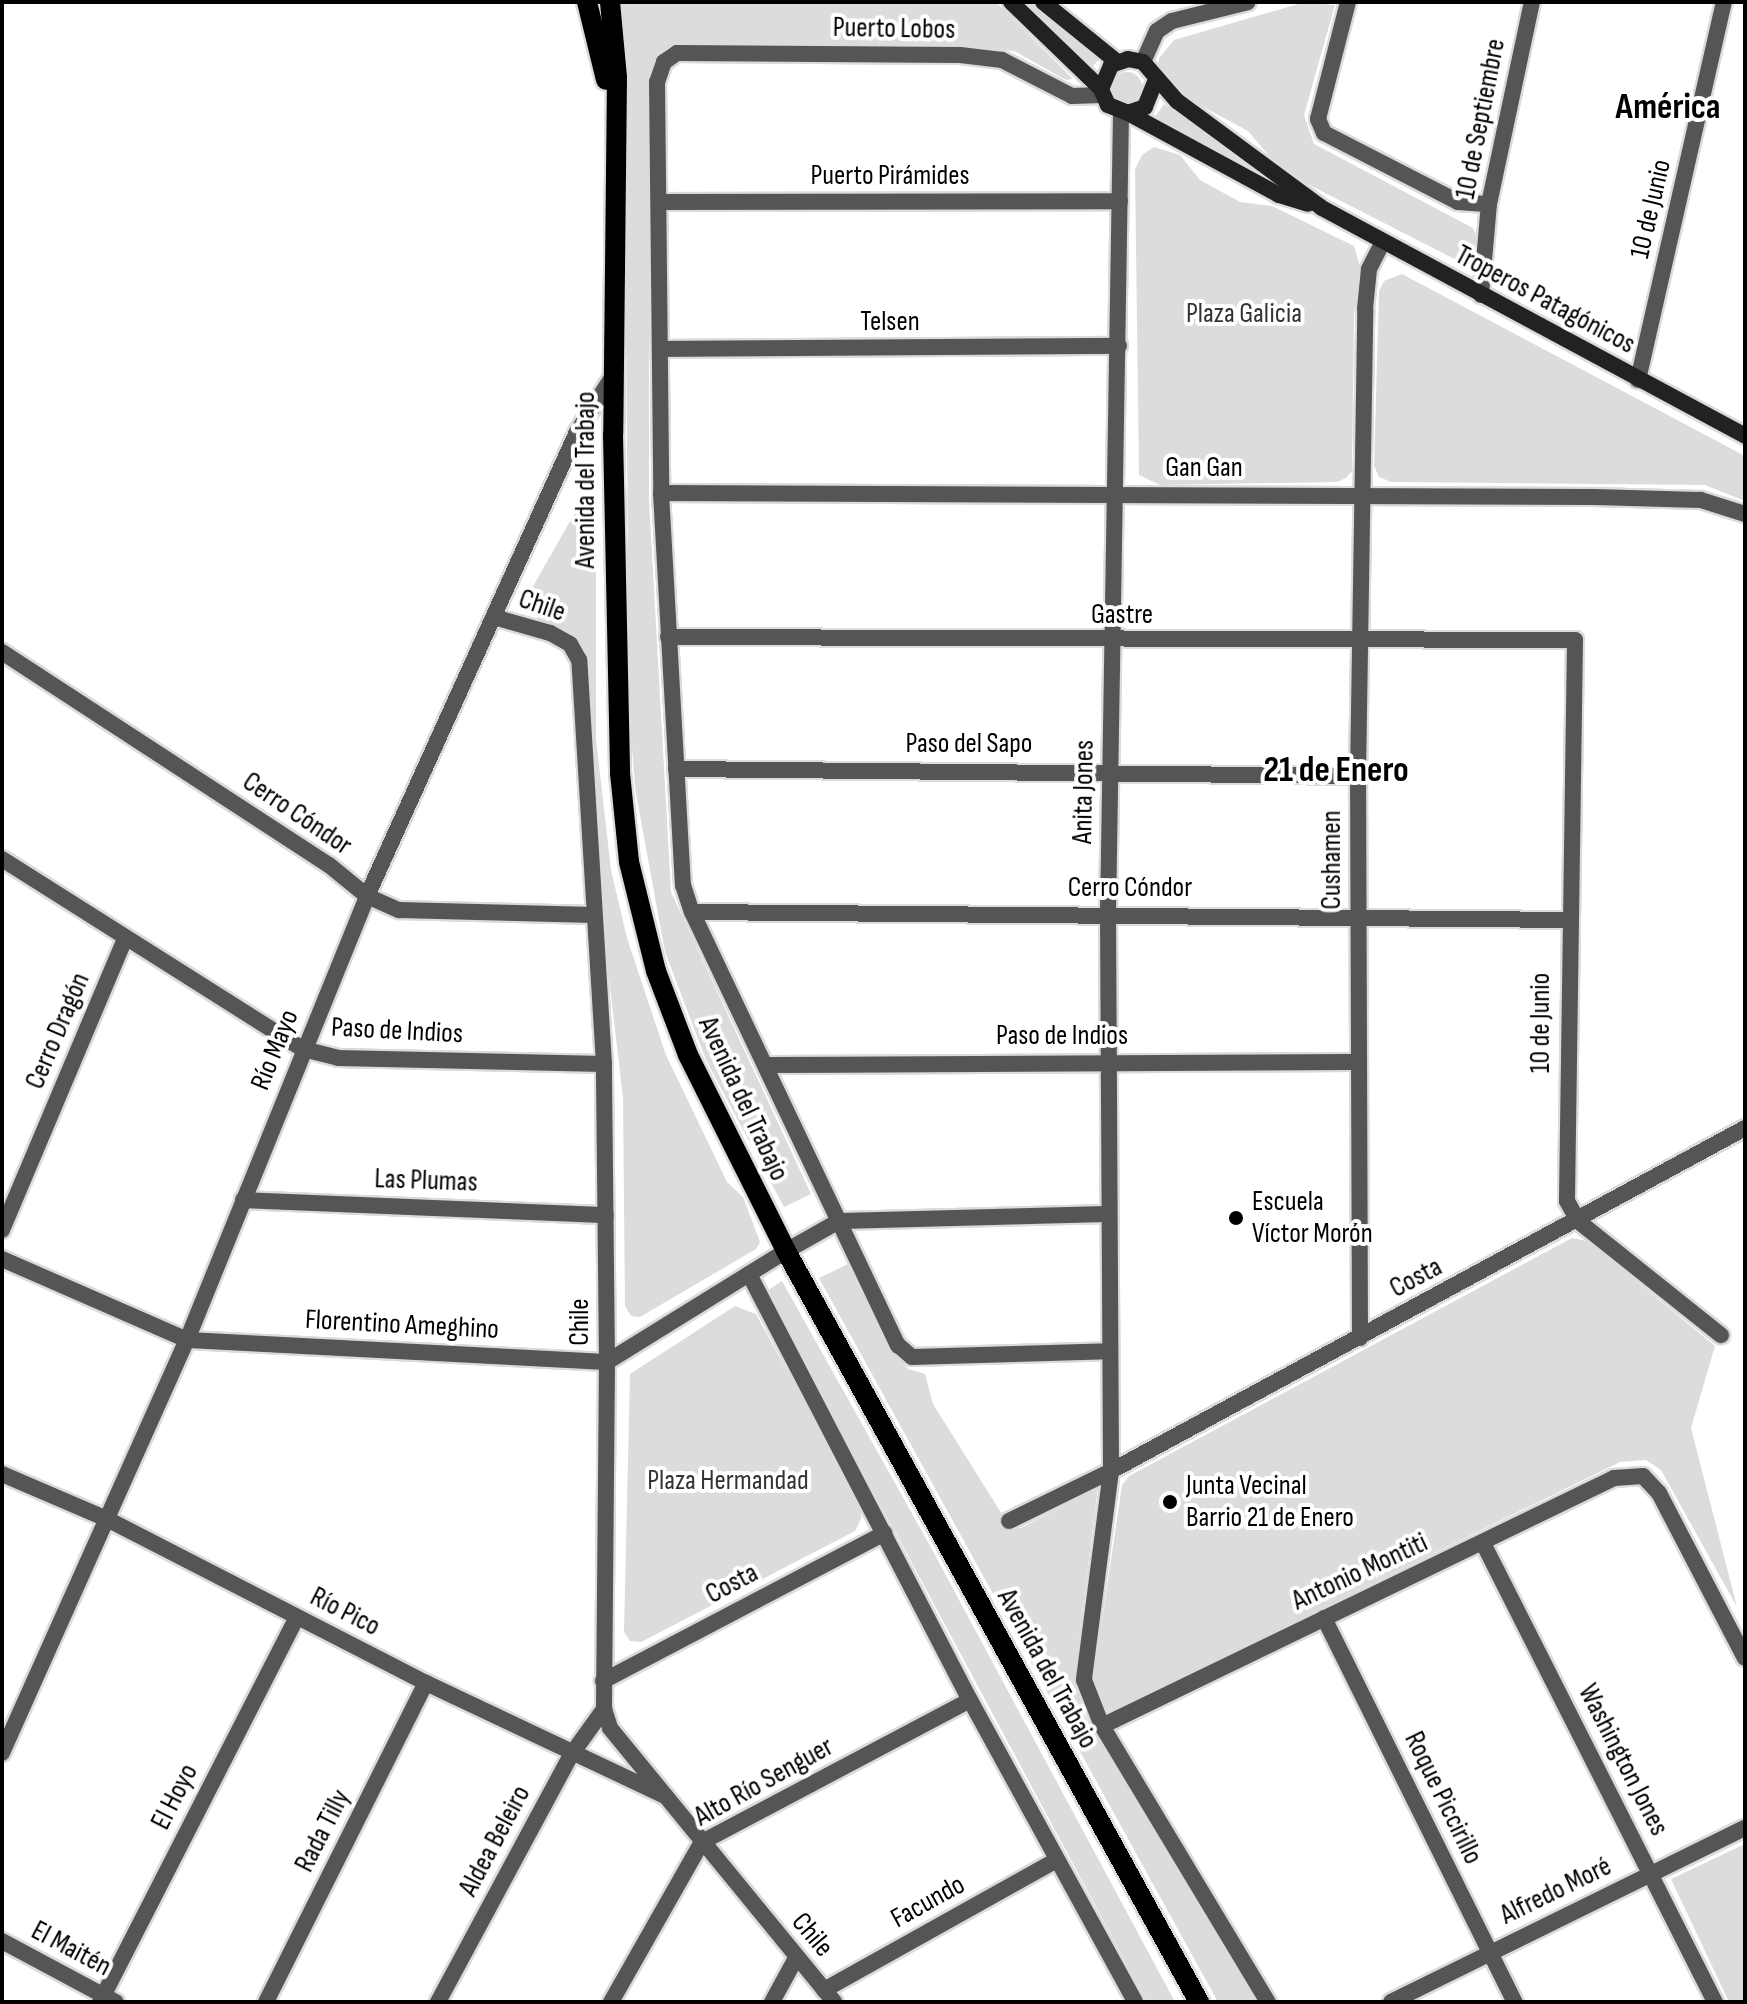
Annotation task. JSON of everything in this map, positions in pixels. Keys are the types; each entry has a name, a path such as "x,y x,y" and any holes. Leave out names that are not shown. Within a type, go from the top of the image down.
{"main road":[{"name":"Avenida del Trabajo","path":"587,2 614,115"},
{"name":"Avenida del Trabajo","path":"610,2 617,77 614,115 614,638 629,862 656,971 688,1055 786,1251 1199,2002"},
{"name":"Troperos Patagónicos","path":"1011,2 1124,113 1279,195 1322,208"},
{"path":"1043,2 1117,62"},
{"path":"1102,92 1105,71 1117,62 1143,62"},
{"name":"Troperos Patagónicos","path":"1143,62 1155,82 1322,208 1745,436"},
{"path":"1124,113 1151,100 1155,82"}],"street":[{"path":"1143,62 1157,31 1172,21 1248,2"},
{"path":"1348,2 1318,119 1330,141 1458,202 1489,204"},
{"name":"10 de Septiembre","path":"1481,295 1489,204 1532,2"},
{"name":"10 de Junio","path":"1638,380 1724,2"},
{"name":"Puerto Lobos","path":"677,53 960,55 1011,63 1072,96 1102,92"},
{"name":"Avenida del Trabajo","path":"677,53 664,62 657,82 661,493 683,885 692,912 768,1065 898,1345 912,1357 1109,1351"},
{"name":"Anita Jones","path":"1111,1471 1108,913 1124,113"},
{"name":"Puerto Pirámides","path":"660,202 1120,201"},
{"name":"Cushamen","path":"1360,1338 1357,1062 1362,495 1368,283 1383,242"},
{"name":"Telsen","path":"660,349 1119,346"},
{"name":"Río Mayo","path":"2,1753 187,1340 367,896 577,432 613,376"},
{"name":"Gan Gan","path":"661,493 1118,493 1701,500 1745,514"},
{"name":"Chile","path":"494,617 550,633 570,644 579,660 604,1064 607,1362 604,1709 610,1728 829,1996"},
{"name":"Gastre","path":"668,637 1114,641 1575,640"},
{"name":"10 de Junio","path":"1575,640 1567,920 1567,1201 1578,1221"},
{"name":"Cerro Cóndor","path":"2,652 329,865 367,896 399,910 594,915"},
{"name":"Paso del Sapo","path":"676,769 1110,770 1358,776"},
{"name":"Paso de Indios","path":"2,859 124,941 303,1049 338,1058 604,1064"},
{"name":"Cerro Cóndor","path":"692,912 1108,913 1567,920"},
{"name":"Cerro Dragón","path":"2,1230 124,941"},
{"name":"Paso de Indios","path":"768,1065 1357,1062"},
{"name":"Costa","path":"1009,1521 1111,1471 1745,1128"},
{"name":"Las Plumas","path":"243,1200 606,1215"},
{"path":"607,1362 839,1221 1108,1214"},
{"path":"1578,1221 1721,1335"},
{"name":"Florentino Ameghino","path":"2,1259 187,1340 607,1362"},
{"path":"749,1274 970,1700 1135,2002"},
{"name":"Avenida del Trabajo","path":"1111,1471 1084,1680 1086,1696 1268,2002"},
{"name":"Río Pico","path":"2,1474 107,1519 571,1755 665,1796"},
{"name":"Antonio Montiti","path":"1102,1726 1614,1478 1643,1476 1659,1493 1745,1658"},
{"name":"Costa","path":"603,1681 885,1533"},
{"name":"Washington Jones","path":"1483,1543 1715,2002"},
{"name":"El Hoyo","path":"106,2000 297,1617"},
{"name":"Roque Piccirillo","path":"1324,1618 1515,2002"},
{"name":"Rada Tilly","path":"266,2002 426,1683"},
{"name":"Alto Río Senguer","path":"611,2002 702,1842 970,1700"},
{"name":"Aldea Beleiro","path":"438,2002 571,1755 604,1709"},
{"name":"Alfredo Moré","path":"1391,2002 1745,1828"},
{"name":"Facundo","path":"829,1996 1057,1860"},
{"name":"El Maitén","path":"2,1941 106,2000"},
{"path":"772,2002 796,1958"}],"green space":[{"path":"619,2 996,2 1073,79 1066,80 1014,51 971,46 683,45 656,60 649,77 649,500 671,892 811,1194 784,1207 706,1060 665,952 635,788 629,706 624,44"},
{"path":"1025,2 1030,2 1101,57 1093,66"},
{"path":"1305,2 1335,5 1304,115 1314,144 1473,228 1479,242 1476,270 1296,178 1277,165 1248,131 1174,91 1158,70 1159,58 1174,40"},
{"path":"1127,72 1138,76 1142,87 1138,98 1127,102 1116,98 1112,87 1116,76"},
{"path":"1164,104 1255,172 1155,117"},
{"name":"Plaza Galicia","path":"1154,147 1180,155 1200,180 1240,202 1272,206 1354,246 1361,270 1354,313 1352,471 1346,478 1337,482 1160,485 1139,475 1135,169 1142,155"},
{"name":"Plaza Galicia","path":"1402,274 1745,456 1745,501 1705,485 1391,482 1379,477 1374,466 1379,291 1384,281"},
{"path":"586,493 596,503 596,739 611,870 627,938 666,1055 727,1182 743,1197 760,1242 756,1249 640,1317 631,1316 625,1306 623,1098 602,918 585,661 575,634 541,621 528,608 527,597"},
{"path":"1572,1238 1587,1241 1715,1346 1691,1428 1737,1607 1661,1470 1646,1460 1620,1462 1120,1707 1107,1711 1098,1707 1093,1682 1122,1485 1129,1476"},
{"path":"848,1264 886,1344 908,1369 925,1374 933,1404 1010,1527 1021,1528 1098,1488 1077,1653 1082,1710 1259,2002 1218,2002 819,1278"},
{"path":"782,1281 929,1544 1175,2002 1147,2002 770,1298 770,1289"},
{"name":"Plaza Hermandad","path":"735,1306 756,1314 861,1506 861,1519 855,1531 641,1642 630,1641 624,1632 630,1374"},
{"path":"1745,1844 1745,2002 1729,2002 1671,1879"}],"place":[{"name":"Escuela Víctor Morón","path":"1236,1218"},
{"name":"Junta Vecinal Barrio 21 de Enero","path":"1170,1502"}],"district":[{"name":"América","path":"1668,108"},
{"name":"21 de Enero","path":"1336,771"}]}
